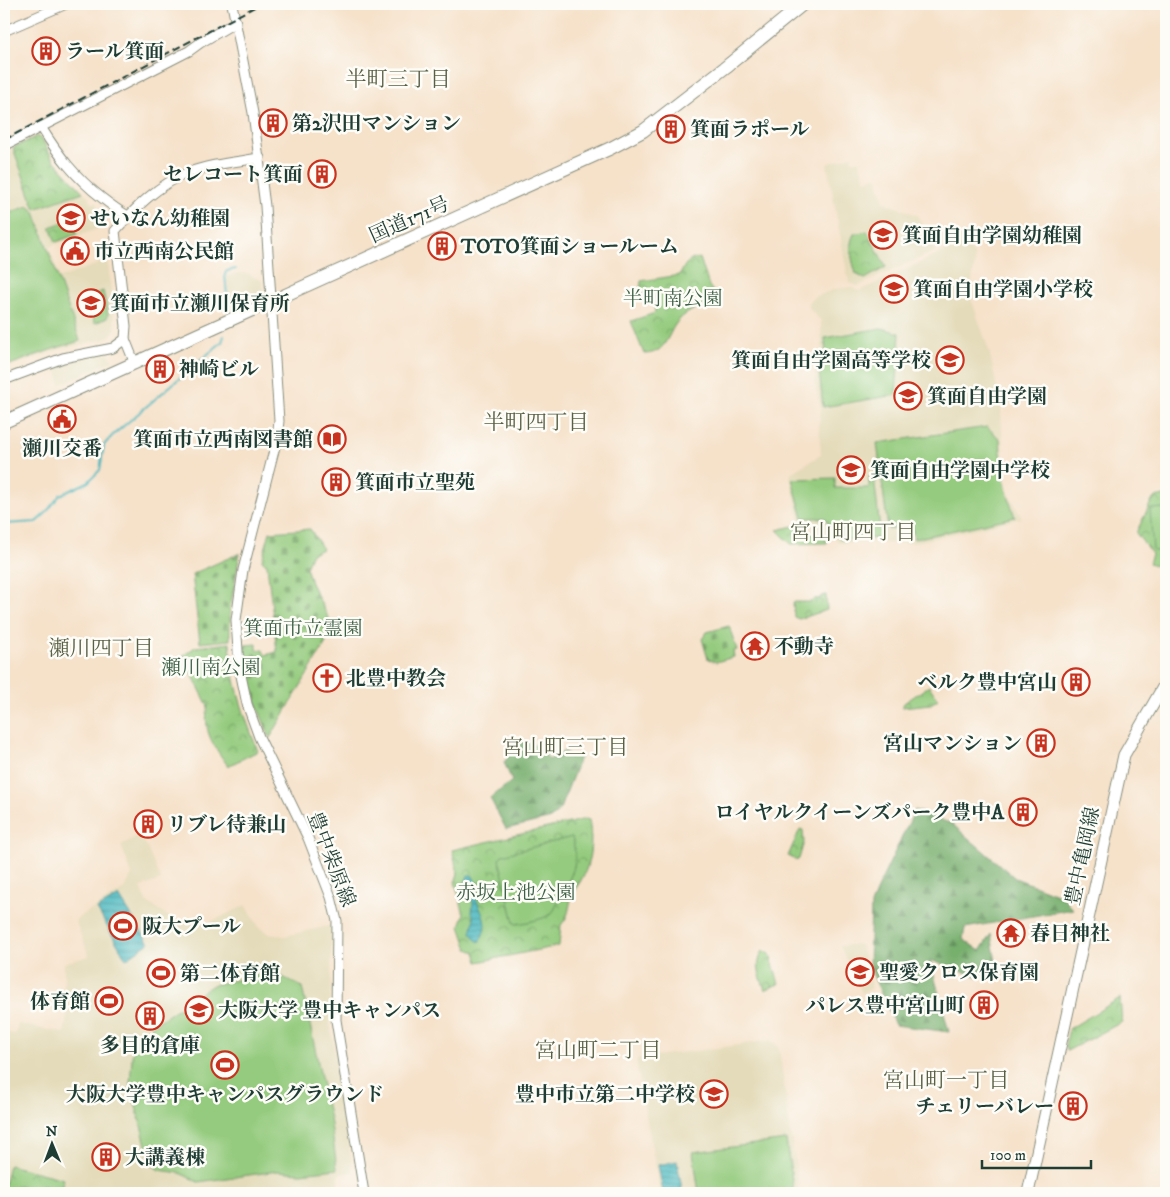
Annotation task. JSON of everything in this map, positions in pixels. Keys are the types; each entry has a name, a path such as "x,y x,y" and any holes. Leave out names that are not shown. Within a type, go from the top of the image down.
{"highway":[{"name":"国道171号","path":"4,422 559,172 643,131 803,4"}],"main road":[{"name":"豊中亀岡線","path":"1028,1193 1124,755 1166,682"}],"street":[{"path":"4,32 66,4"},
{"name":"豊中柴原線","path":"232,4 260,158 272,301 279,421 243,570 236,620 239,666 247,704 266,751 308,838 331,897 337,921 336,1020 364,1193"},
{"path":"4,146 190,51 200,42 236,22"},
{"path":"41,127 60,157 73,173 88,187 128,216"},
{"path":"135,364 125,339 126,326 115,231 128,216 158,190 187,173 216,165 260,158"},
{"path":"4,380 62,358 113,348 125,339"}],"shaded area":[{"path":"13,148 35,209 83,192 89,196 92,203 96,202 101,215 103,214 105,226 49,247 60,278 108,260 115,329 105,339 60,349 4,368 4,153"},
{"name":"箕面自由学園幼稚園","path":"851,156 852,161 859,161 865,180 877,177 884,202 917,215 935,251 858,286 849,283 827,164"},
{"name":"箕面自由学園","path":"964,244 974,254 975,263 971,298 990,354 1001,408 1004,475 1008,491 1022,518 914,543 839,543 833,535 800,520 790,477 792,472 821,455 819,424 821,409 815,384 815,374 822,362 821,321 808,307 808,303 814,297 835,289 850,287 859,291"},
{"path":"236,273 250,274 262,280 263,291 261,294 230,308 227,278 229,275"},
{"path":"109,353 112,361 60,385 56,365"},
{"name":"大阪大学 豊中キャンパス","path":"141,834 161,880 141,887 146,901 172,919 208,923 246,905 259,927 269,934 285,936 332,925 330,1022 353,1172 339,1174 339,1193 4,1193 4,1032 15,1034 18,1024 64,1033 70,999 64,987 64,963 89,956 75,920 124,889 132,875 121,845"},
{"name":"聖愛クロス保育園","path":"857,944 861,946 872,988 862,993 840,946"},
{"name":"豊中市立第二中学校","path":"770,1040 779,1047 799,1193 660,1193 636,1060 639,1058"}],"green space":[{"path":"37,136 43,141 53,159 83,192 35,209 13,148"},
{"path":"28,206 35,212 80,341 4,367 4,215"},
{"path":"72,219 77,234 56,242 50,227"},
{"path":"867,231 886,267 865,279 856,274 851,254 851,244 854,234"},
{"name":"半町南公園","path":"700,258 709,286 715,294 713,300 683,317 675,325 666,342 658,350 644,354 631,321 655,313 654,305 640,289 641,281 680,275 687,263"},
{"path":"103,291 108,314 107,318 95,323 85,298"},
{"path":"881,328 900,333 896,395 823,407 819,371 826,358 825,338"},
{"path":"987,427 1000,439 1004,478 1015,517 914,539 912,526 888,529 877,443"},
{"path":"869,477 874,477 881,538 841,540 825,518 803,518 792,479 835,478 835,488 869,488"},
{"path":"1166,496 1166,567 1149,563 1152,554 1136,533 1152,500 1156,497"},
{"path":"1166,508 1166,550 1153,551 1150,509"},
{"path":"793,526 827,540 827,543 791,544 777,530"},
{"name":"箕面市立霊園","path":"310,529 323,549 312,553 306,567 311,583 334,629 270,738 258,708 244,652 244,645 257,644 257,650 263,650 265,655 277,652 267,565 262,560 270,532"},
{"path":"240,553 230,609 230,640 200,643 192,574"},
{"path":"826,595 827,610 799,619 794,617 793,602 811,602"},
{"path":"729,626 737,650 733,651 734,657 716,662 708,659 702,639 707,632"},
{"name":"瀬川南公園","path":"230,643 233,671 240,698 258,751 228,766 210,738 207,724 208,706 183,656 195,647"},
{"path":"929,686 938,699 931,704 902,707 904,703"},
{"path":"523,741 540,747 549,760 565,751 570,757 581,755 560,809 552,818 506,829 490,798 512,781 504,762"},
{"path":"915,810 952,824 1015,878 1062,896 1073,909 965,928 963,939 980,951 991,934 996,962 979,977 930,960 949,1032 895,1025 869,966 871,905"},
{"name":"赤坂上池公園","path":"586,819 589,820 591,836 589,860 584,875 573,894 567,915 561,925 559,946 478,962 475,952 468,949 460,926 464,914 455,882 458,874 452,850"},
{"path":"800,829 803,830 804,842 799,859 797,860 788,856"},
{"path":"572,837 575,855 574,868 554,910 551,914 539,919 514,923 499,859 502,855"},
{"path":"763,951 770,954 779,984 765,990 758,966"},
{"name":"大阪大学豊中キャンパスグラウンド","path":"273,972 302,987 331,1124 337,1169 300,1173 278,1171 198,1182 180,1173 159,1170 151,1164 130,1083 133,1046 143,1032 213,985"},
{"path":"1120,998 1122,1022 1067,1051 1065,1047 1069,1029"},
{"path":"786,1140 794,1193 699,1193 693,1152"},
{"path":"9,1165 64,1179 60,1193 4,1193"}],"water":[{"path":"468,875 472,875 476,884 476,898 485,925 483,936 479,942 471,933 474,919 472,912 473,902 465,885"},
{"name":"阪大プール","path":"119,896 149,943 126,959 97,909"},
{"path":"677,1161 682,1189 663,1192 658,1165"}],"waterway":[{"path":"228,307 225,274 227,271 236,269"},
{"path":"4,524 36,522 60,495 88,482 100,470 104,445 113,435 222,342 224,336"}],"railway":[{"path":"4,140 260,4"}],"place":[{"name":"ラール箕面","path":"46,51"},
{"name":"第2沢田マンション","path":"273,123"},
{"name":"箕面ラポール","path":"671,129"},
{"name":"セレコート箕面","path":"322,174"},
{"name":"せいなん幼稚園","path":"71,218"},
{"name":"箕面自由学園幼稚園","path":"883,235"},
{"name":"TOTO箕面ショールーム","path":"442,246"},
{"name":"市立西南公民館","path":"75,251"},
{"name":"箕面自由学園小学校","path":"894,289"},
{"name":"箕面市立瀬川保育所","path":"91,303"},
{"name":"箕面自由学園高等学校","path":"950,360"},
{"name":"神崎ビル","path":"160,369"},
{"name":"箕面自由学園","path":"908,396"},
{"name":"瀬川交番","path":"62,419"},
{"name":"箕面市立西南図書館","path":"332,439"},
{"name":"箕面自由学園中学校","path":"851,470"},
{"name":"箕面市立聖苑","path":"336,482"},
{"name":"不動寺","path":"755,646"},
{"name":"北豊中教会","path":"327,678"},
{"name":"ベルク豊中宮山","path":"1076,682"},
{"name":"宮山マンション","path":"1041,743"},
{"name":"ロイヤルクイーンズパーク豊中A","path":"1023,812"},
{"name":"リブレ待兼山","path":"148,824"},
{"name":"阪大プール","path":"123,926"},
{"name":"春日神社","path":"1011,933"},
{"name":"聖愛クロス保育園","path":"860,972"},
{"name":"第二体育館","path":"161,973"},
{"name":"体育館","path":"109,1001"},
{"name":"パレス豊中宮山町","path":"984,1005"},
{"name":"大阪大学 豊中キャンパス","path":"199,1010"},
{"name":"多目的倉庫","path":"150,1016"},
{"name":"大阪大学豊中キャンパスグラウンド","path":"225,1065"},
{"name":"豊中市立第二中学校","path":"714,1094"},
{"name":"チェリーバレー","path":"1073,1106"},
{"name":"大講義棟","path":"106,1157"}],"district":[{"name":"半町三丁目","path":"398,79"},
{"name":"半町四丁目","path":"536,422"},
{"name":"宮山町四丁目","path":"853,532"},
{"name":"瀬川四丁目","path":"101,648"},
{"name":"宮山町三丁目","path":"565,747"},
{"name":"宮山町二丁目","path":"598,1050"},
{"name":"宮山町一丁目","path":"946,1080"}]}
